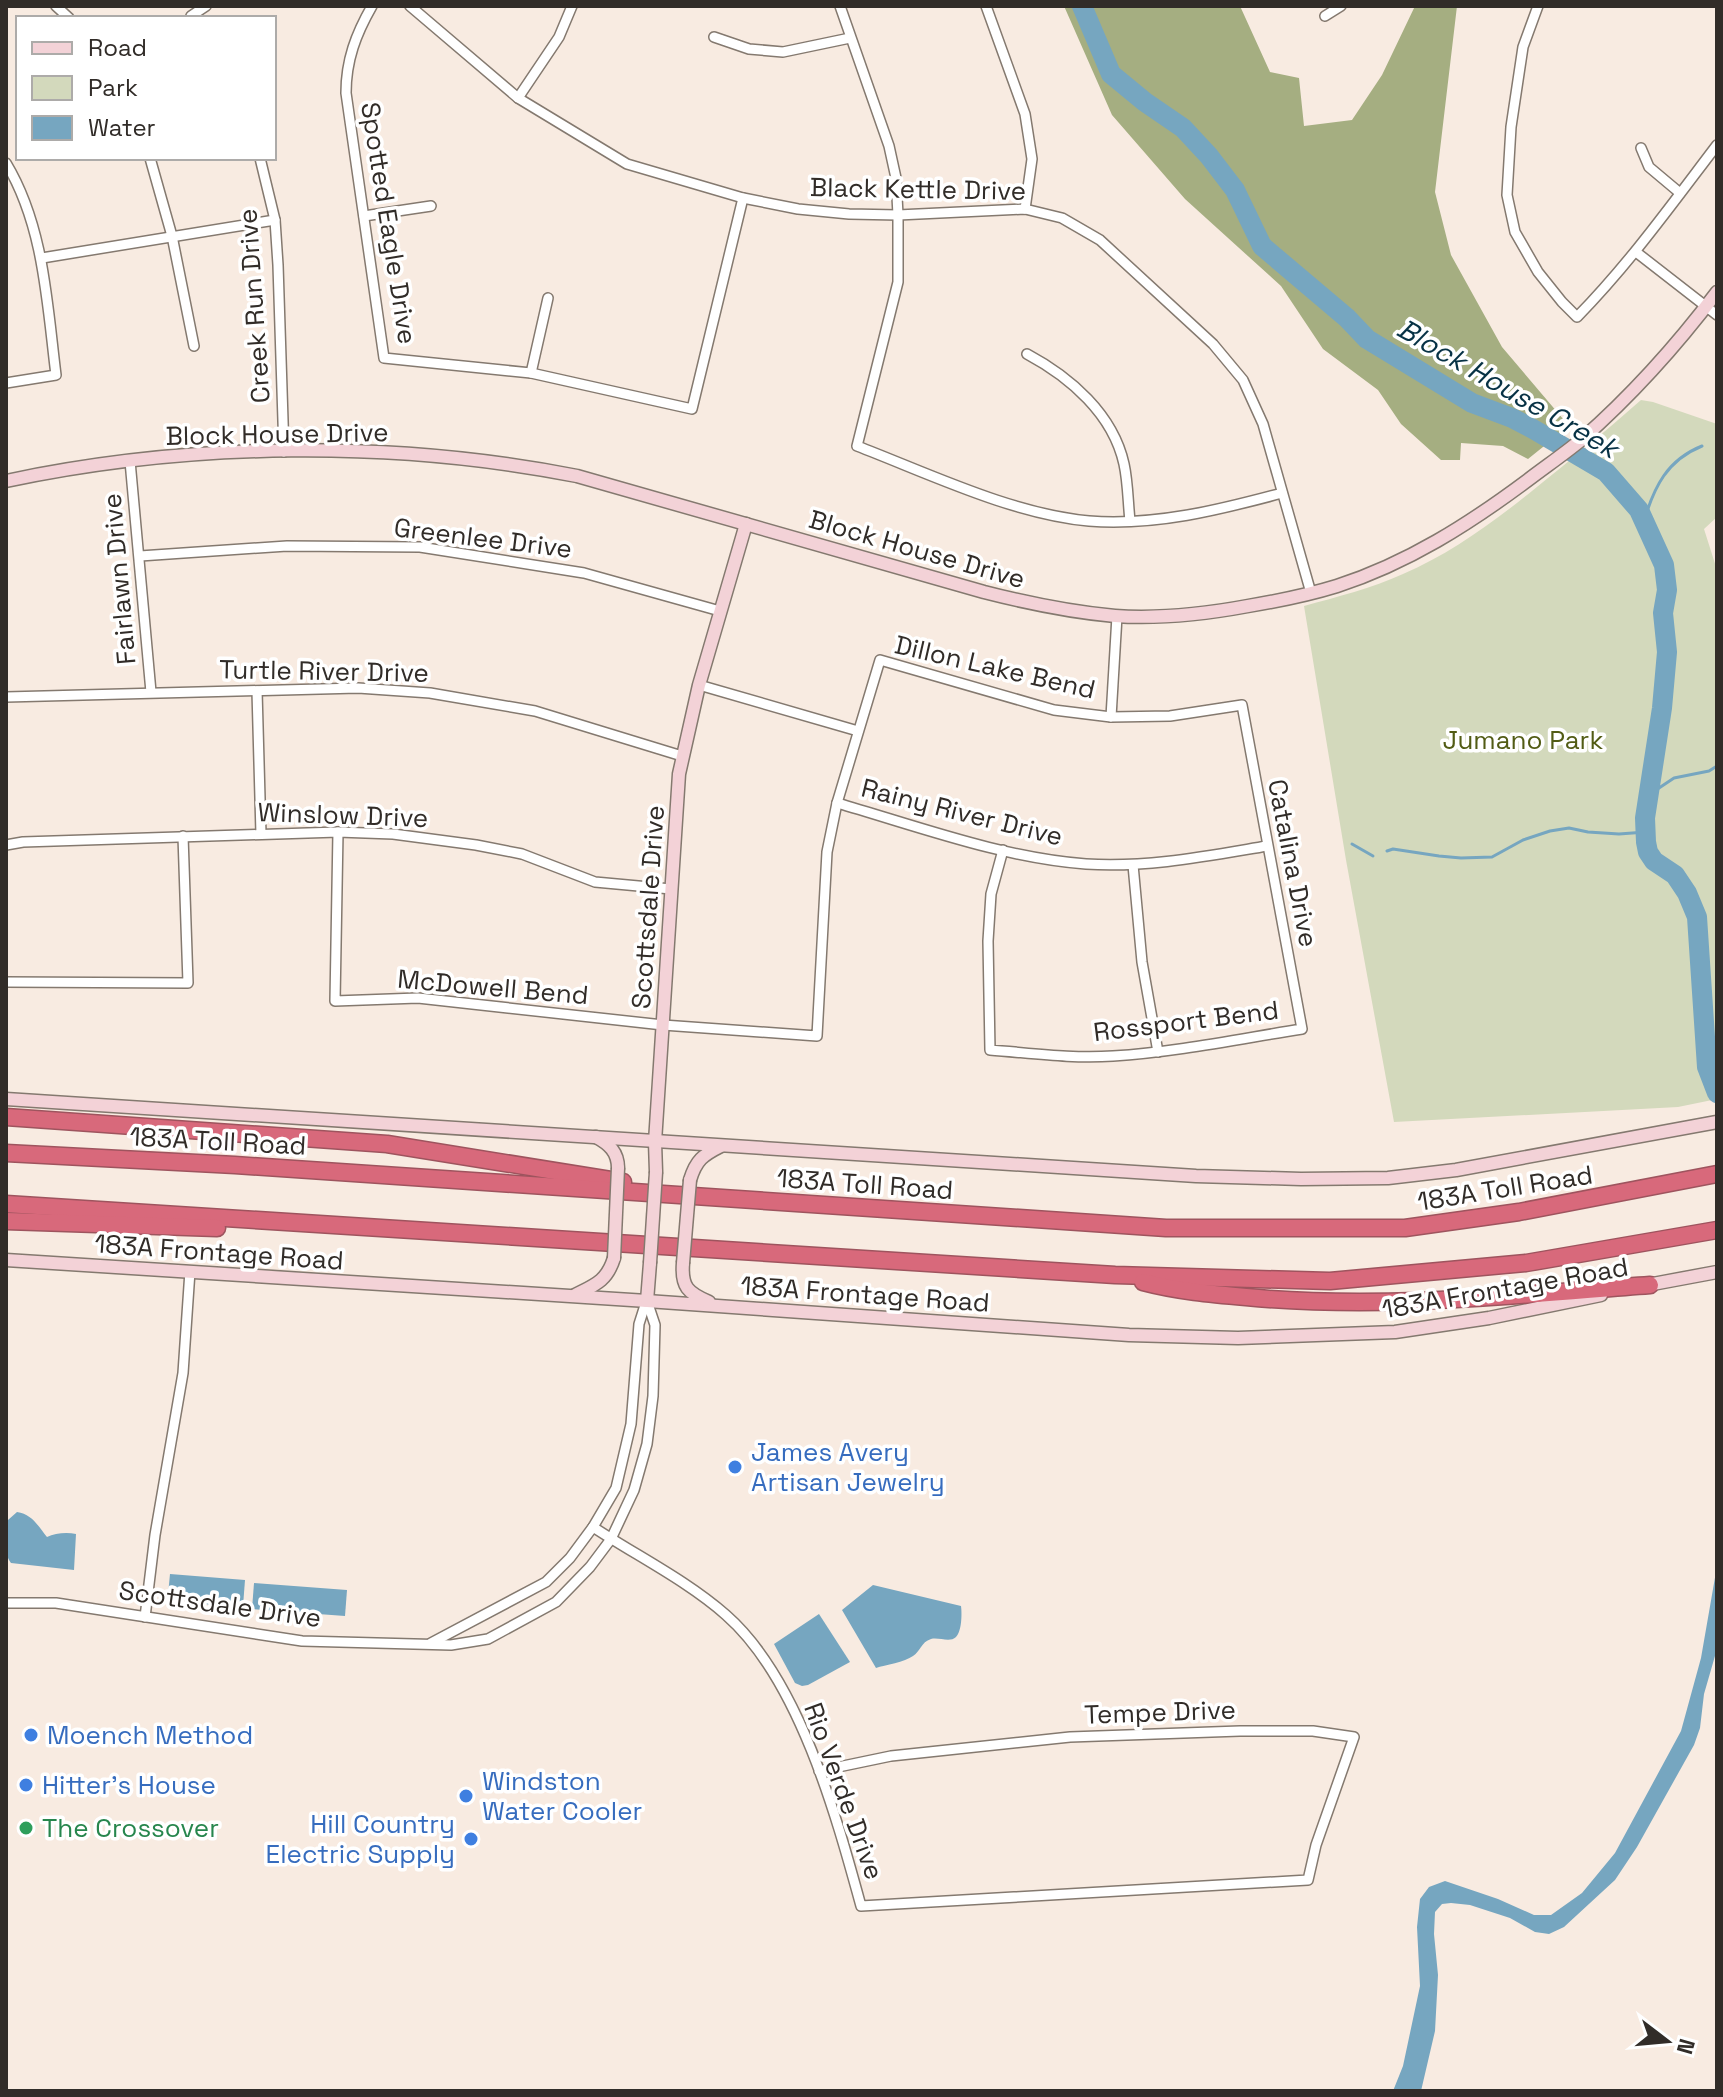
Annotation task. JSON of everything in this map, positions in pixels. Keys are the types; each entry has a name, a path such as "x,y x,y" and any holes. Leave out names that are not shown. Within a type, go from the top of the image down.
{"highway":[{"path":"6,1117 387,1144 719,1198"},
{"name":"183A Toll Road","path":"6,1153 235,1165 1166,1228 1405,1228 1519,1212 1717,1174"},
{"path":"6,1204 1115,1275 1330,1281 1526,1263 1717,1230"},
{"path":"6,1221 238,1229 319,1223"},
{"path":"1115,1275 1177,1291 1267,1299 1380,1302 1452,1300 1650,1285"}],"main road":[{"name":"Block House Drive","path":"6,481 130,461 208,454 284,452 450,456 577,476 984,592 1048,607 1117,616 1170,616 1222,611 1337,586 1410,556 1490,508 1580,441 1712,311 1717,292"},
{"name":"Scottsdale Drive","path":"647,1301 677,793 682,756 699,685 746,524"},
{"path":"6,1099 1196,1176 1301,1179 1388,1178 1456,1170 1717,1122"},
{"path":"572,1296 603,1279 614,1258 618,1160 606,1142 594,1136"},
{"path":"719,1306 689,1291 682,1276 690,1180 701,1158 721,1146"},
{"name":"183A Frontage Road","path":"6,1260 1129,1335 1238,1338 1395,1332 1454,1324 1717,1272"}],"street":[{"name":"Spotted Eagle Drive","path":"372,6 352,45 346,93 384,358 531,373 692,409 743,198"},
{"name":"Black Kettle Drive","path":"410,6 518,98 627,164 743,198 798,209 898,215 1025,209 1062,218 1100,240 1213,344 1243,380 1263,424 1311,593"},
{"path":"518,98 559,37 572,6"},
{"path":"840,6 889,146 896,178 898,215 898,282 857,446 996,499 1038,512 1089,521 1167,519 1210,512 1282,493"},
{"path":"986,6 1025,114 1032,159 1025,209"},
{"path":"1325,16 1341,6"},
{"path":"1538,6 1523,47 1511,127 1507,195 1515,232 1538,272 1577,317 1636,252 1717,145"},
{"path":"714,37 749,49 783,52 850,38"},
{"path":"1641,148 1649,167 1680,193"},
{"path":"151,160 172,236 194,346"},
{"name":"Creek Run Drive","path":"260,160 275,220 284,452"},
{"path":"6,163 19,184 42,258 56,375 6,383"},
{"path":"364,216 431,206"},
{"path":"42,258 275,220"},
{"path":"1636,252 1712,311"},
{"path":"531,373 548,298"},
{"path":"1027,354 1050,367 1092,403 1112,430 1124,464 1130,521"},
{"name":"Fairlawn Drive","path":"130,461 151,692"},
{"name":"Greenlee Drive","path":"140,556 287,546 420,547 584,573 720,611"},
{"path":"1111,717 1117,616"},
{"name":"Dillon Lake Bend","path":"817,1036 827,852 837,803 880,660 1054,710 1111,717 1170,716 1242,705"},
{"path":"699,685 858,731"},
{"name":"Turtle River Drive","path":"6,697 358,688 430,693 535,711 682,756"},
{"path":"257,691 261,834"},
{"name":"Catalina Drive","path":"1242,705 1302,1029"},
{"name":"Rainy River Drive","path":"837,803 1003,850 1086,864 1133,865 1267,846"},
{"name":"Winslow Drive","path":"6,845 183,836 338,832 393,834 522,854 595,882 671,889"},
{"name":"McDowell Bend","path":"338,832 335,1001 418,998 663,1025 817,1036"},
{"path":"6,982 188,983 183,836"},
{"name":"Rossport Bend","path":"1003,850 991,894 988,941 990,1050 1110,1057 1302,1029"},
{"path":"1133,865 1142,962 1158,1052"},
{"path":"145,1617 155,1535 183,1373 190,1271"},
{"name":"Scottsdale Drive","path":"428,1644 546,1582 570,1558 593,1527 616,1488 631,1424 639,1324 647,1301"},
{"name":"Scottsdale Drive","path":"6,1603 56,1603 302,1641 451,1645 488,1639 556,1602 590,1567 611,1539 634,1490 647,1444 653,1396 655,1325 647,1301"},
{"name":"Rio Verde Drive","path":"593,1527 701,1594 729,1617 764,1658 794,1710 819,1771 861,1906 1308,1880"},
{"name":"Tempe Drive","path":"819,1771 891,1756 1070,1737 1313,1731 1354,1737 1316,1845 1308,1880"}],"green space":[{"path":"1064,6 1240,6 1270,72 1299,78 1304,126 1352,120 1382,75 1415,6 1457,6 1435,192 1451,255 1502,347 1569,426 1528,459 1503,446 1461,443 1460,460 1441,460 1401,424 1378,390 1323,349 1281,286 1185,199 1112,115"},
{"name":"Jumano Park","path":"1641,400 1717,424 1717,517 1704,529 1717,570 1717,1099 1678,1107 1394,1122 1304,606 1391,579 1454,547 1517,503"}],"water":[{"path":"17,1512 31,1518 47,1537 61,1533 76,1534 74,1570 11,1563 6,1548 6,1531 8,1520"},
{"path":"1717,1566 1717,1649 1704,1694 1700,1728 1694,1745 1637,1847 1615,1880 1564,1927 1549,1934 1535,1932 1510,1918 1470,1905 1442,1904 1435,1912 1438,1975 1435,2031 1421,2091 1393,2091 1403,2066 1420,1986 1417,1927 1420,1899 1429,1887 1445,1881 1534,1915 1551,1915 1582,1893 1615,1853 1681,1731 1701,1658"},
{"path":"170,1574 245,1580 243,1606 238,1610 173,1598 168,1595"},
{"path":"254,1583 347,1590 345,1616 252,1609"},
{"path":"873,1585 961,1606 958,1634 951,1640 931,1639 909,1658 876,1668 842,1610"},
{"path":"819,1614 850,1662 802,1686 795,1683 774,1644"}],"waterway":[{"name":"Block House Creek","path":"1082,6 1111,74 1183,128 1209,156 1235,190 1262,246 1347,318 1367,339 1472,403 1512,418 1606,472 1639,510 1664,565 1667,590 1663,613 1667,652 1662,708 1645,818 1646,842 1654,861 1675,875 1697,917 1707,1067 1717,1093"},
{"path":"1644,521 1652,497 1664,476 1680,459 1702,446"},
{"path":"1650,794 1674,778 1709,771 1717,766"},
{"path":"1387,851 1393,849 1461,858 1492,857 1523,840 1550,831 1569,828 1619,834 1646,832"},
{"path":"1352,844 1373,856"}],"place":[{"name":"James Avery Artisan Jewelry","path":"735,1467"},
{"name":"Moench Method","path":"31,1735"},
{"name":"Hitter's House","path":"26,1785"},
{"name":"Windston Water Cooler","path":"466,1796"},
{"name":"The Crossover","path":"26,1828"},
{"name":"Hill Country Electric Supply","path":"471,1839"}]}
